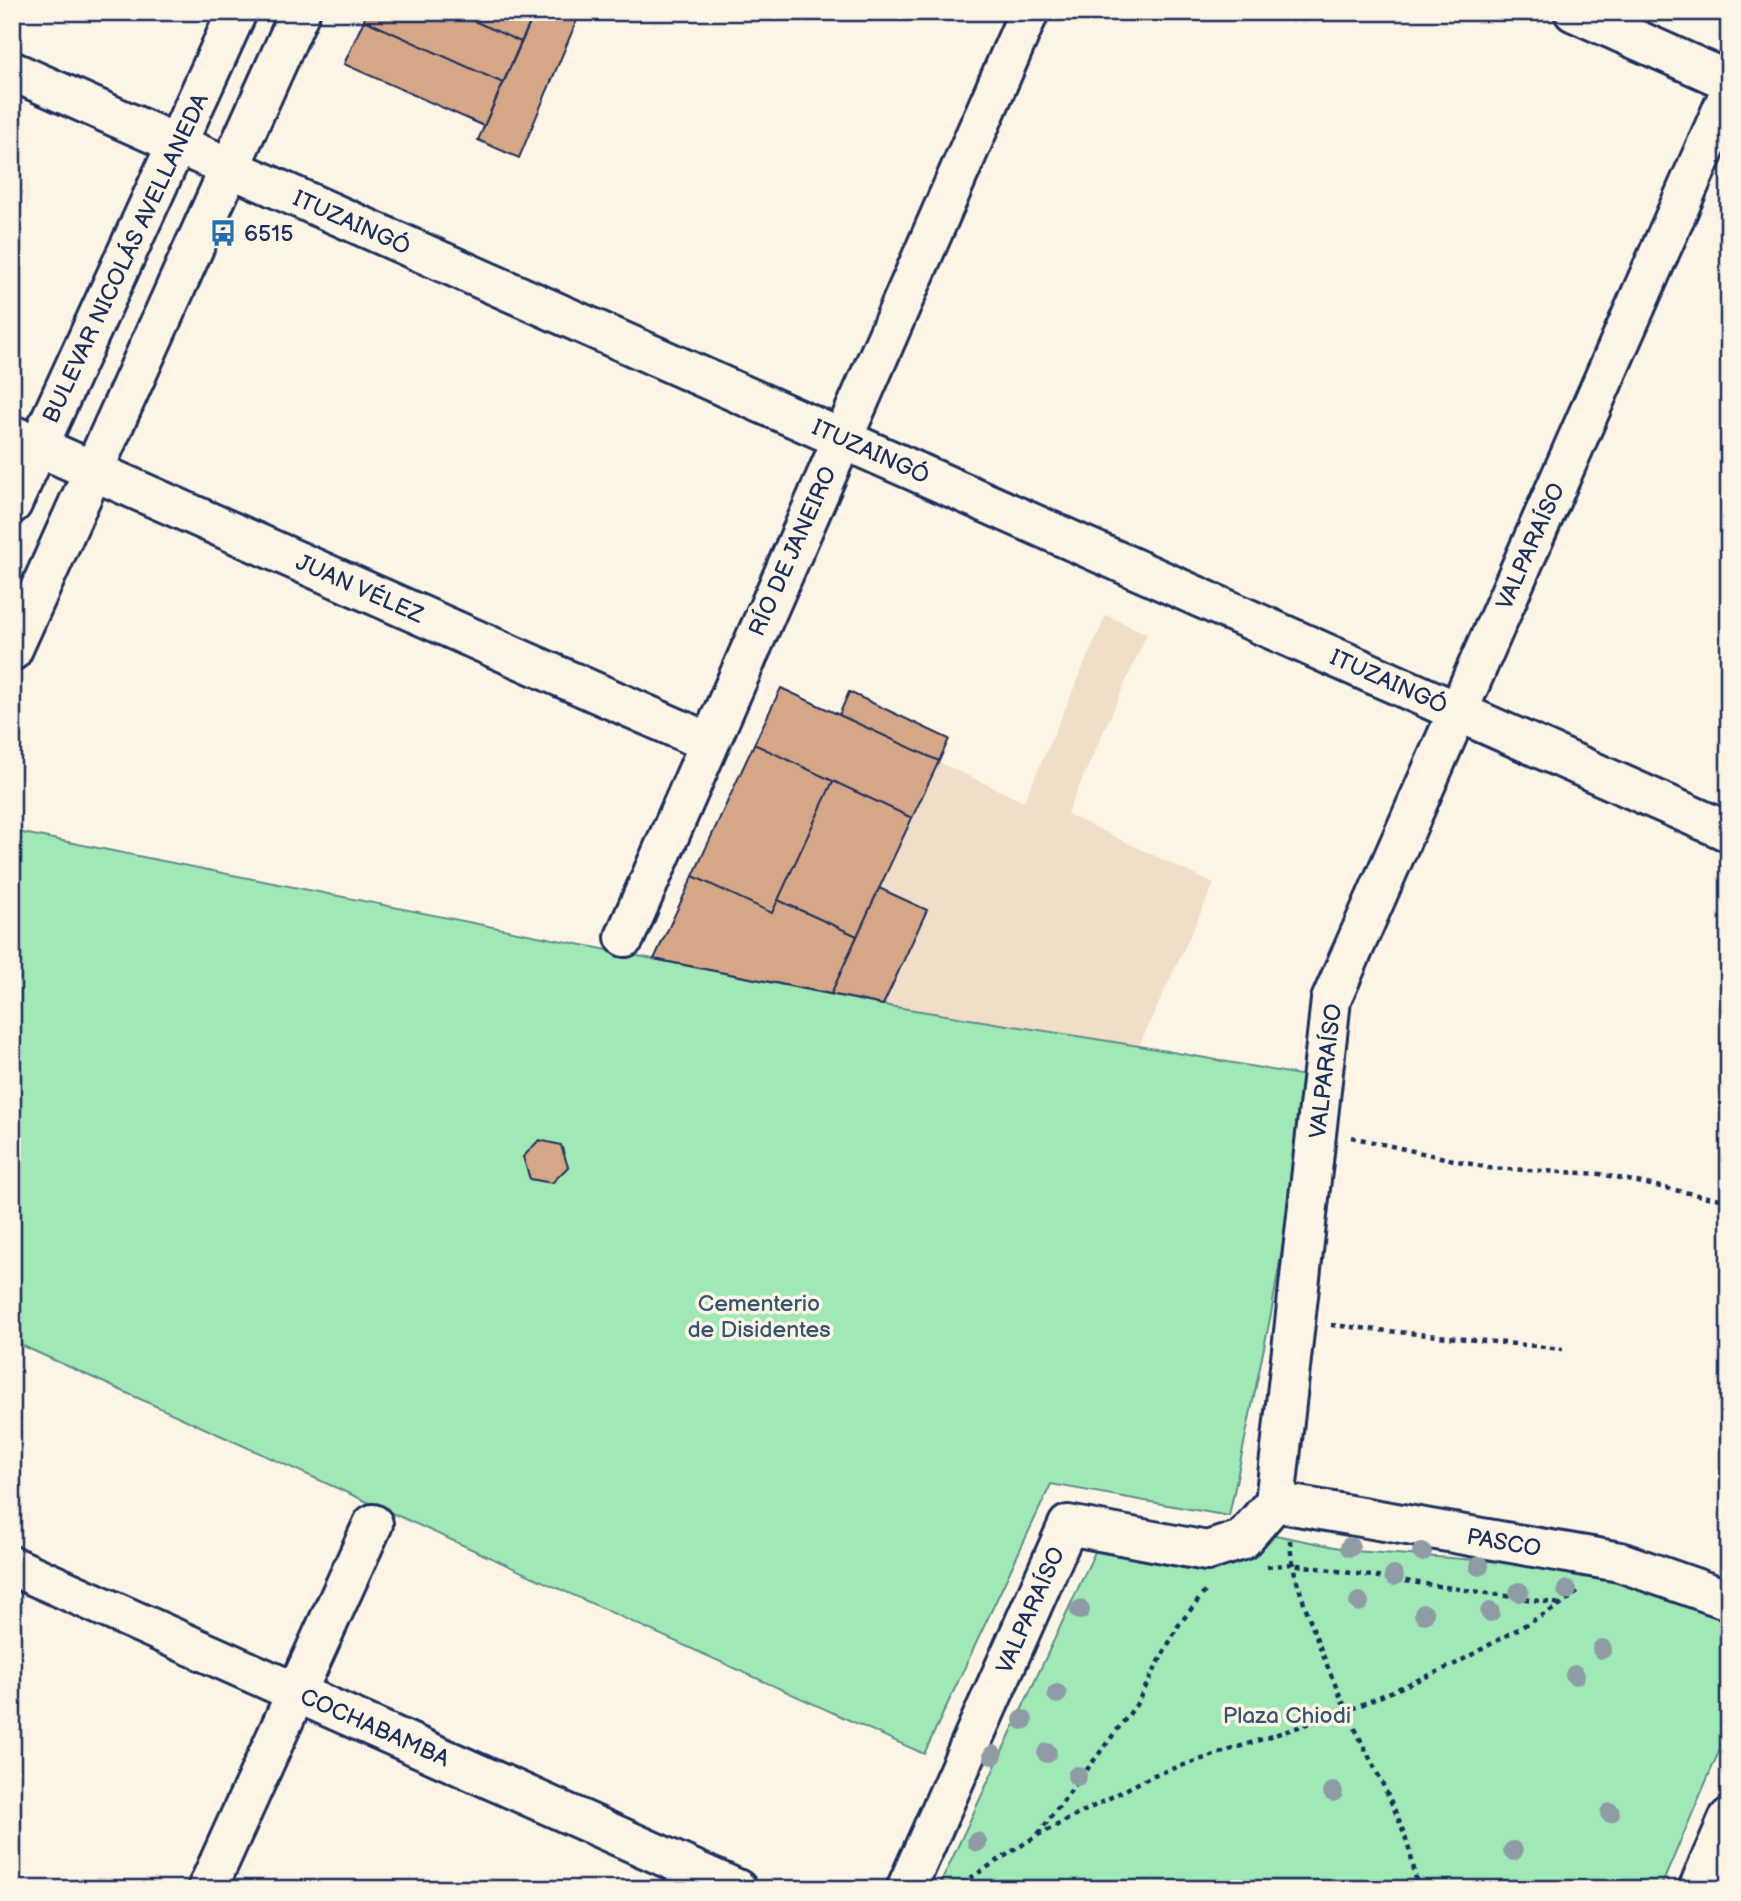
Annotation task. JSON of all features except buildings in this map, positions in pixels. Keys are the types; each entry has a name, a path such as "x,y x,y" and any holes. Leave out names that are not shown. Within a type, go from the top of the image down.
{"street":[{"name":"BULEVAR NICOLÁS AVELLANEDA","path":"12,504 25,441 177,144 237,12"},
{"path":"12,651 300,12"},
{"name":"RÍO DE JANEIRO","path":"625,937 1029,12"},
{"path":"1574,12 1729,81"},
{"name":"ITUZAINGÓ","path":"12,71 1729,832"},
{"name":"VALPARAÍSO","path":"906,1889 1068,1525 1207,1552 1242,1541 1275,1502 1331,1000 1729,94"},
{"name":"JUAN VÉLEZ","path":"25,441 708,742"},
{"name":"PASCO","path":"1275,1502 1620,1562 1729,1600"},
{"path":"207,1889 373,1524"},
{"name":"COCHABAMBA","path":"12,1566 737,1889"},
{"path":"1698,1889 1729,1818"}],"path":[{"path":"1317,1129 1489,1168 1600,1174 1712,1198 1729,1199"},
{"path":"1295,1321 1563,1349"},
{"path":"1275,1502 1290,1534 1291,1564 1346,1711 1397,1814 1414,1866 1417,1889"},
{"path":"953,1889 1038,1835 1154,1775 1346,1711 1455,1664 1561,1605 1620,1562"},
{"path":"1258,1568 1291,1564 1561,1605"},
{"path":"1038,1835 1136,1705 1178,1626 1204,1590 1215,1585"}],"shaded area":[{"path":"1106,615 1147,634 1067,814 1214,884 1139,1046 883,1005 654,959 781,688 1024,802"}],"green space":[{"name":"Cementerio de Disidentes","path":"13,831 883,1005 1311,1077 1271,1314 1229,1516 1051,1484 924,1754 12,1341"},
{"name":"Plaza Chiodi","path":"1275,1535 1355,1551 1623,1571 1729,1608 1729,1728 1660,1889 938,1889 1100,1541 1203,1559"}],"place":[{"name":"6515","path":"223,233"}]}
